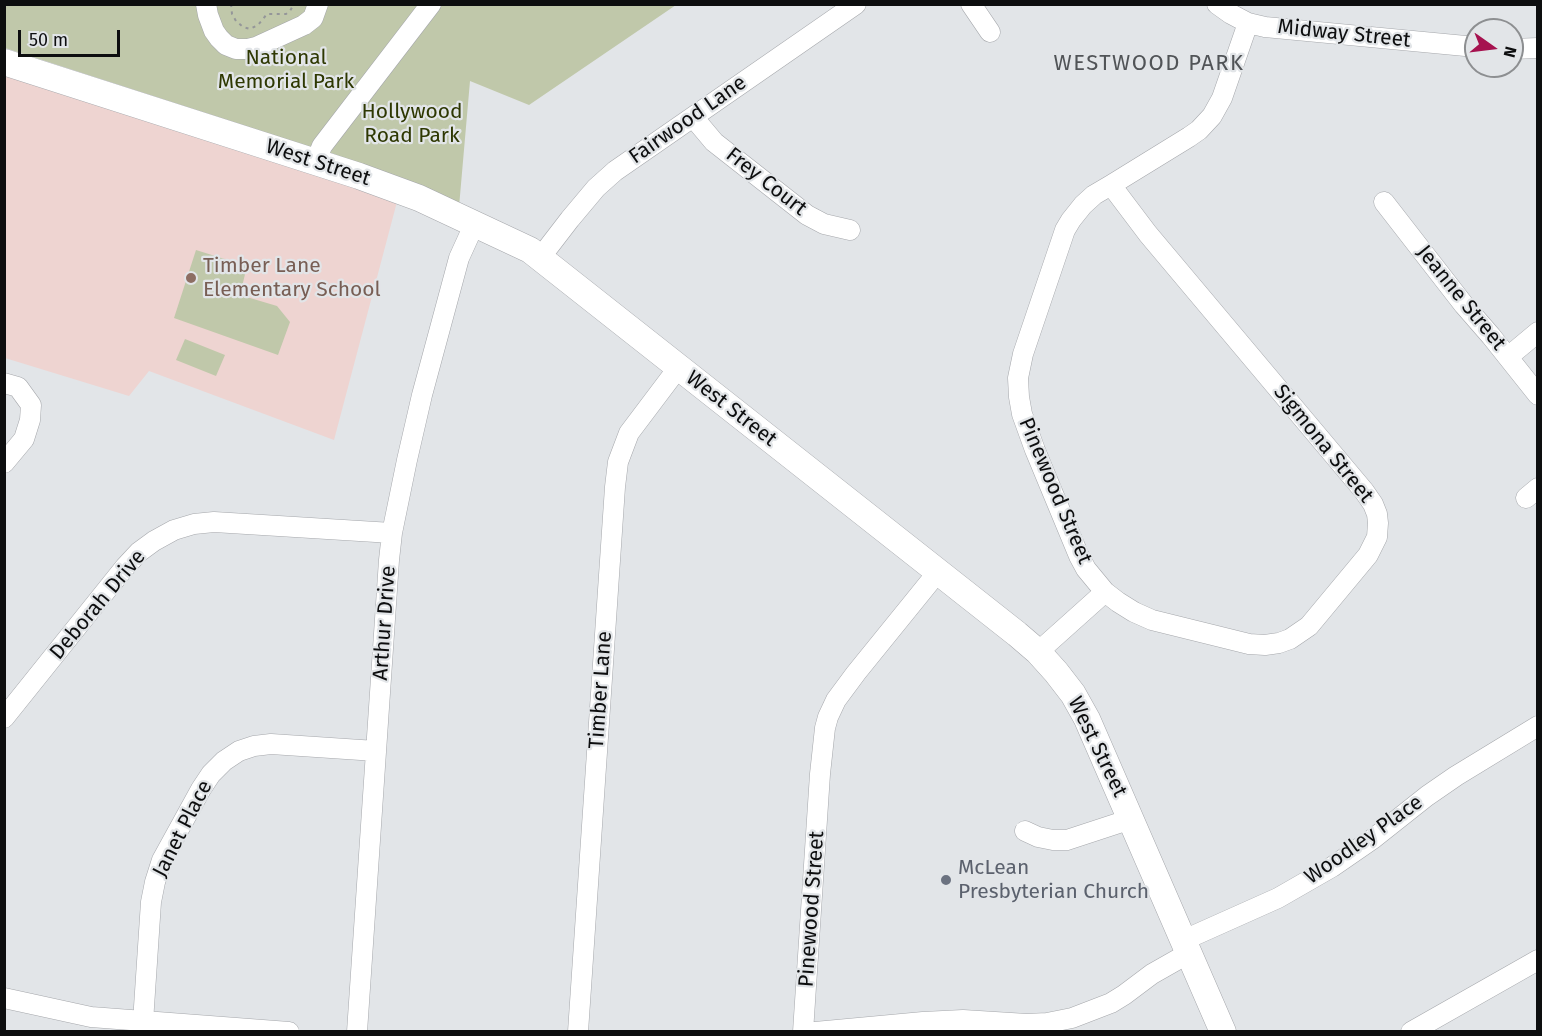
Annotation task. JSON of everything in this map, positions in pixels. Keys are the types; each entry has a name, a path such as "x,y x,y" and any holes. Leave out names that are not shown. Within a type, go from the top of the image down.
{"main road":[{"name":"West Street","path":"4,62 316,161 419,198 530,250 1008,627 1038,652 1056,672 1073,694 1087,719 1223,1032"}],"street":[{"path":"197,4 219,38 226,45 236,49 256,47 304,25 313,18 318,4"},
{"path":"206,4 214,31"},
{"path":"316,161 322,146 432,4"},
{"name":"Fairwood Lane","path":"540,258 589,196 615,171 856,4"},
{"path":"971,4 990,32"},
{"name":"Midway Street","path":"1217,4 1230,14 1264,27 1464,46"},
{"name":"Pinewood Street","path":"1105,592 1078,556 1022,414 1018,378 1023,354 1065,230 1071,220 1094,195 1189,137 1212,116 1222,98 1248,22"},
{"name":"Frey Court","path":"693,117 714,142 807,215 824,224 850,230"},
{"name":"Sigmona Street","path":"1105,592 1134,612 1152,620 1248,644 1279,643 1309,626 1368,555 1377,537 1378,523 1373,504 1364,491 1148,234 1111,184"},
{"name":"Jeanne Street","path":"1384,201 1464,305 1538,395"},
{"name":"Arthur Drive","path":"357,1032 392,532 406,460 459,258 474,225"},
{"path":"1508,357 1538,332"},
{"name":"Timber Lane","path":"578,1032 618,462 629,433 678,368"},
{"path":"4,463 24,439 30,420 31,405 11,385"},
{"name":"Deborah Drive","path":"4,718 125,567 139,552 174,531 194,524 214,522 392,532"},
{"name":"Pinewood Street","path":"803,1032 820,774 828,717 836,700 856,673 937,573"},
{"path":"1038,652 1105,592"},
{"name":"Woodley Place","path":"815,1032 963,1020 1047,1023 1072,1018 1111,1003 1187,947 1332,867 1456,776 1538,726"},
{"name":"Janet Place","path":"143,1022 155,882 162,860 211,774 239,751 254,746 271,744 376,751"},
{"path":"1025,831 1045,839 1067,840 1131,819"},
{"path":"1411,1032 1538,960"},
{"path":"4,998 91,1017 289,1032"}],"path":[{"path":"231,4 234,18 239,25 245,28 256,26 267,14 286,14 294,4"},
{"path":"267,14 270,21"}],"shaded area":[{"name":"Timber Lane Elementary School","path":"4,69 398,198 334,440 149,371 129,396 5,358"}],"green space":[{"name":"National Memorial Park","path":"5,5 421,5 311,147 5,48"},
{"name":"Hollywood Road Park","path":"438,5 676,5 529,105 470,81 459,207 402,179 323,150"},
{"path":"196,250 247,266 240,295 277,306 290,322 278,355 174,318"},
{"path":"185,339 225,355 216,376 176,360"}],"place":[{"name":"Timber Lane Elementary School","path":"191,278"},
{"name":"McLean Presbyterian Church","path":"946,880"}],"district":[{"name":"WESTWOOD PARK","path":"1149,64"}]}
